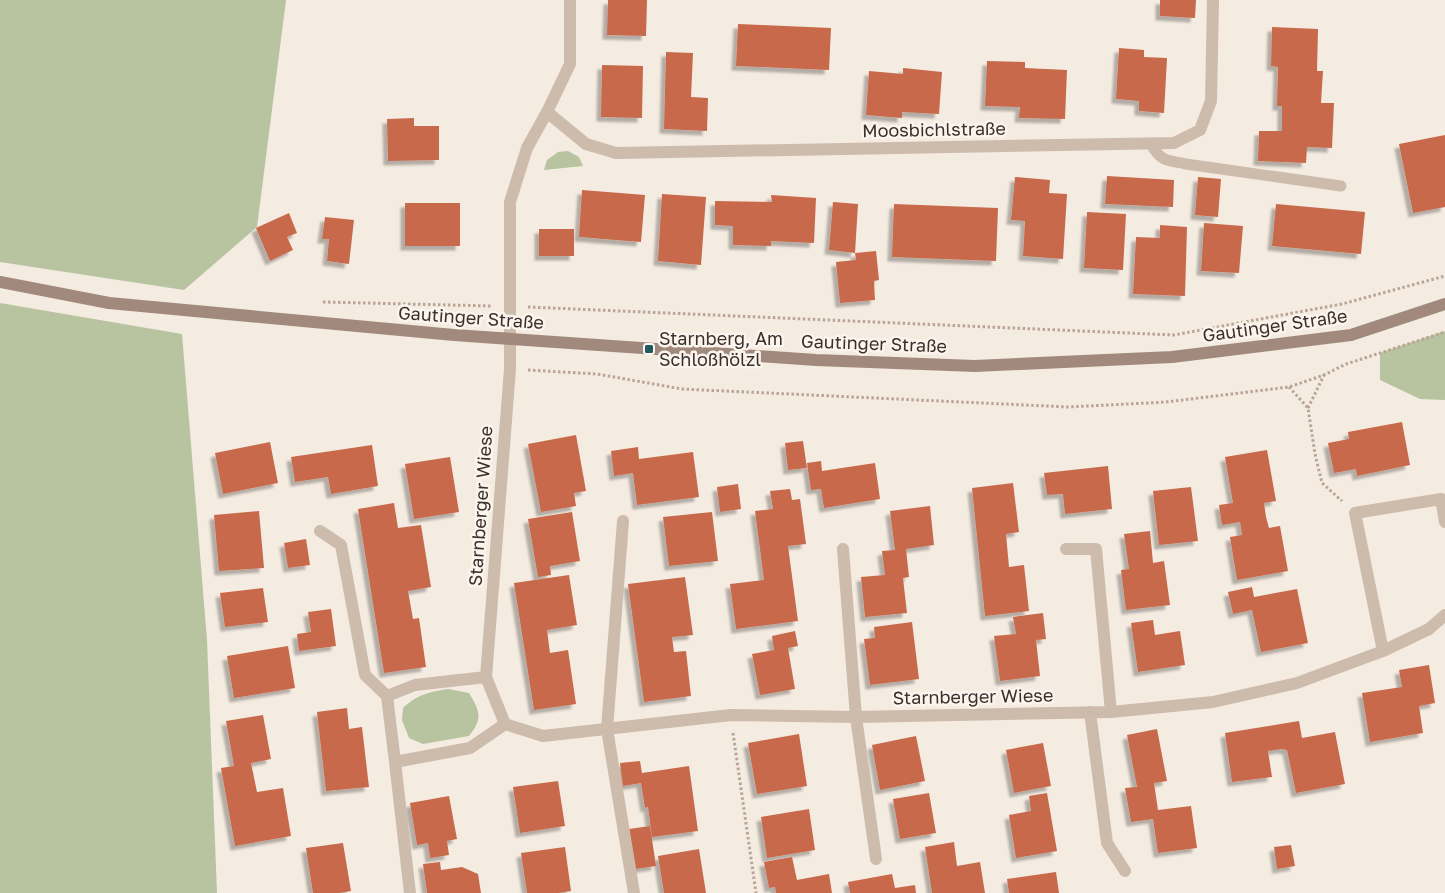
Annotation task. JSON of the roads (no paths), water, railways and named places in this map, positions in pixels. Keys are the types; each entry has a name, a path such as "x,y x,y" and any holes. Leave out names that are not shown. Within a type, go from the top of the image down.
{"main road":[{"name":"Gautinger Straße","path":"0,282 109,303 454,336 816,360 975,366 1172,357 1351,335 1445,304"}],"street":[{"name":"Starnberger Wiese","path":"570,0 570,64 527,148 510,202 510,370 486,677 505,724 543,736 731,715 856,717 1111,712 1213,702 1298,683 1382,651 1429,629 1445,615"},
{"name":"Moosbichlstraße","path":"547,112 586,144 616,153 1174,143 1200,130 1211,101 1213,0"},
{"path":"1382,651 1355,513 1441,499 1445,522"},
{"path":"623,521 607,729 634,893"},
{"path":"320,531 342,545 364,675 387,696 410,893"},
{"path":"843,549 856,717 876,859"},
{"path":"1066,549 1096,549 1111,712"},
{"path":"387,696 415,685 486,677"},
{"path":"1090,712 1107,843 1125,871"},
{"path":"395,762 470,748 505,724"}],"lane":[{"path":"1151,144 1157,155 1163,159 1341,186"}],"place":[{"name":"Starnberg, Am Schloßhölzl","path":"649,349"}]}
